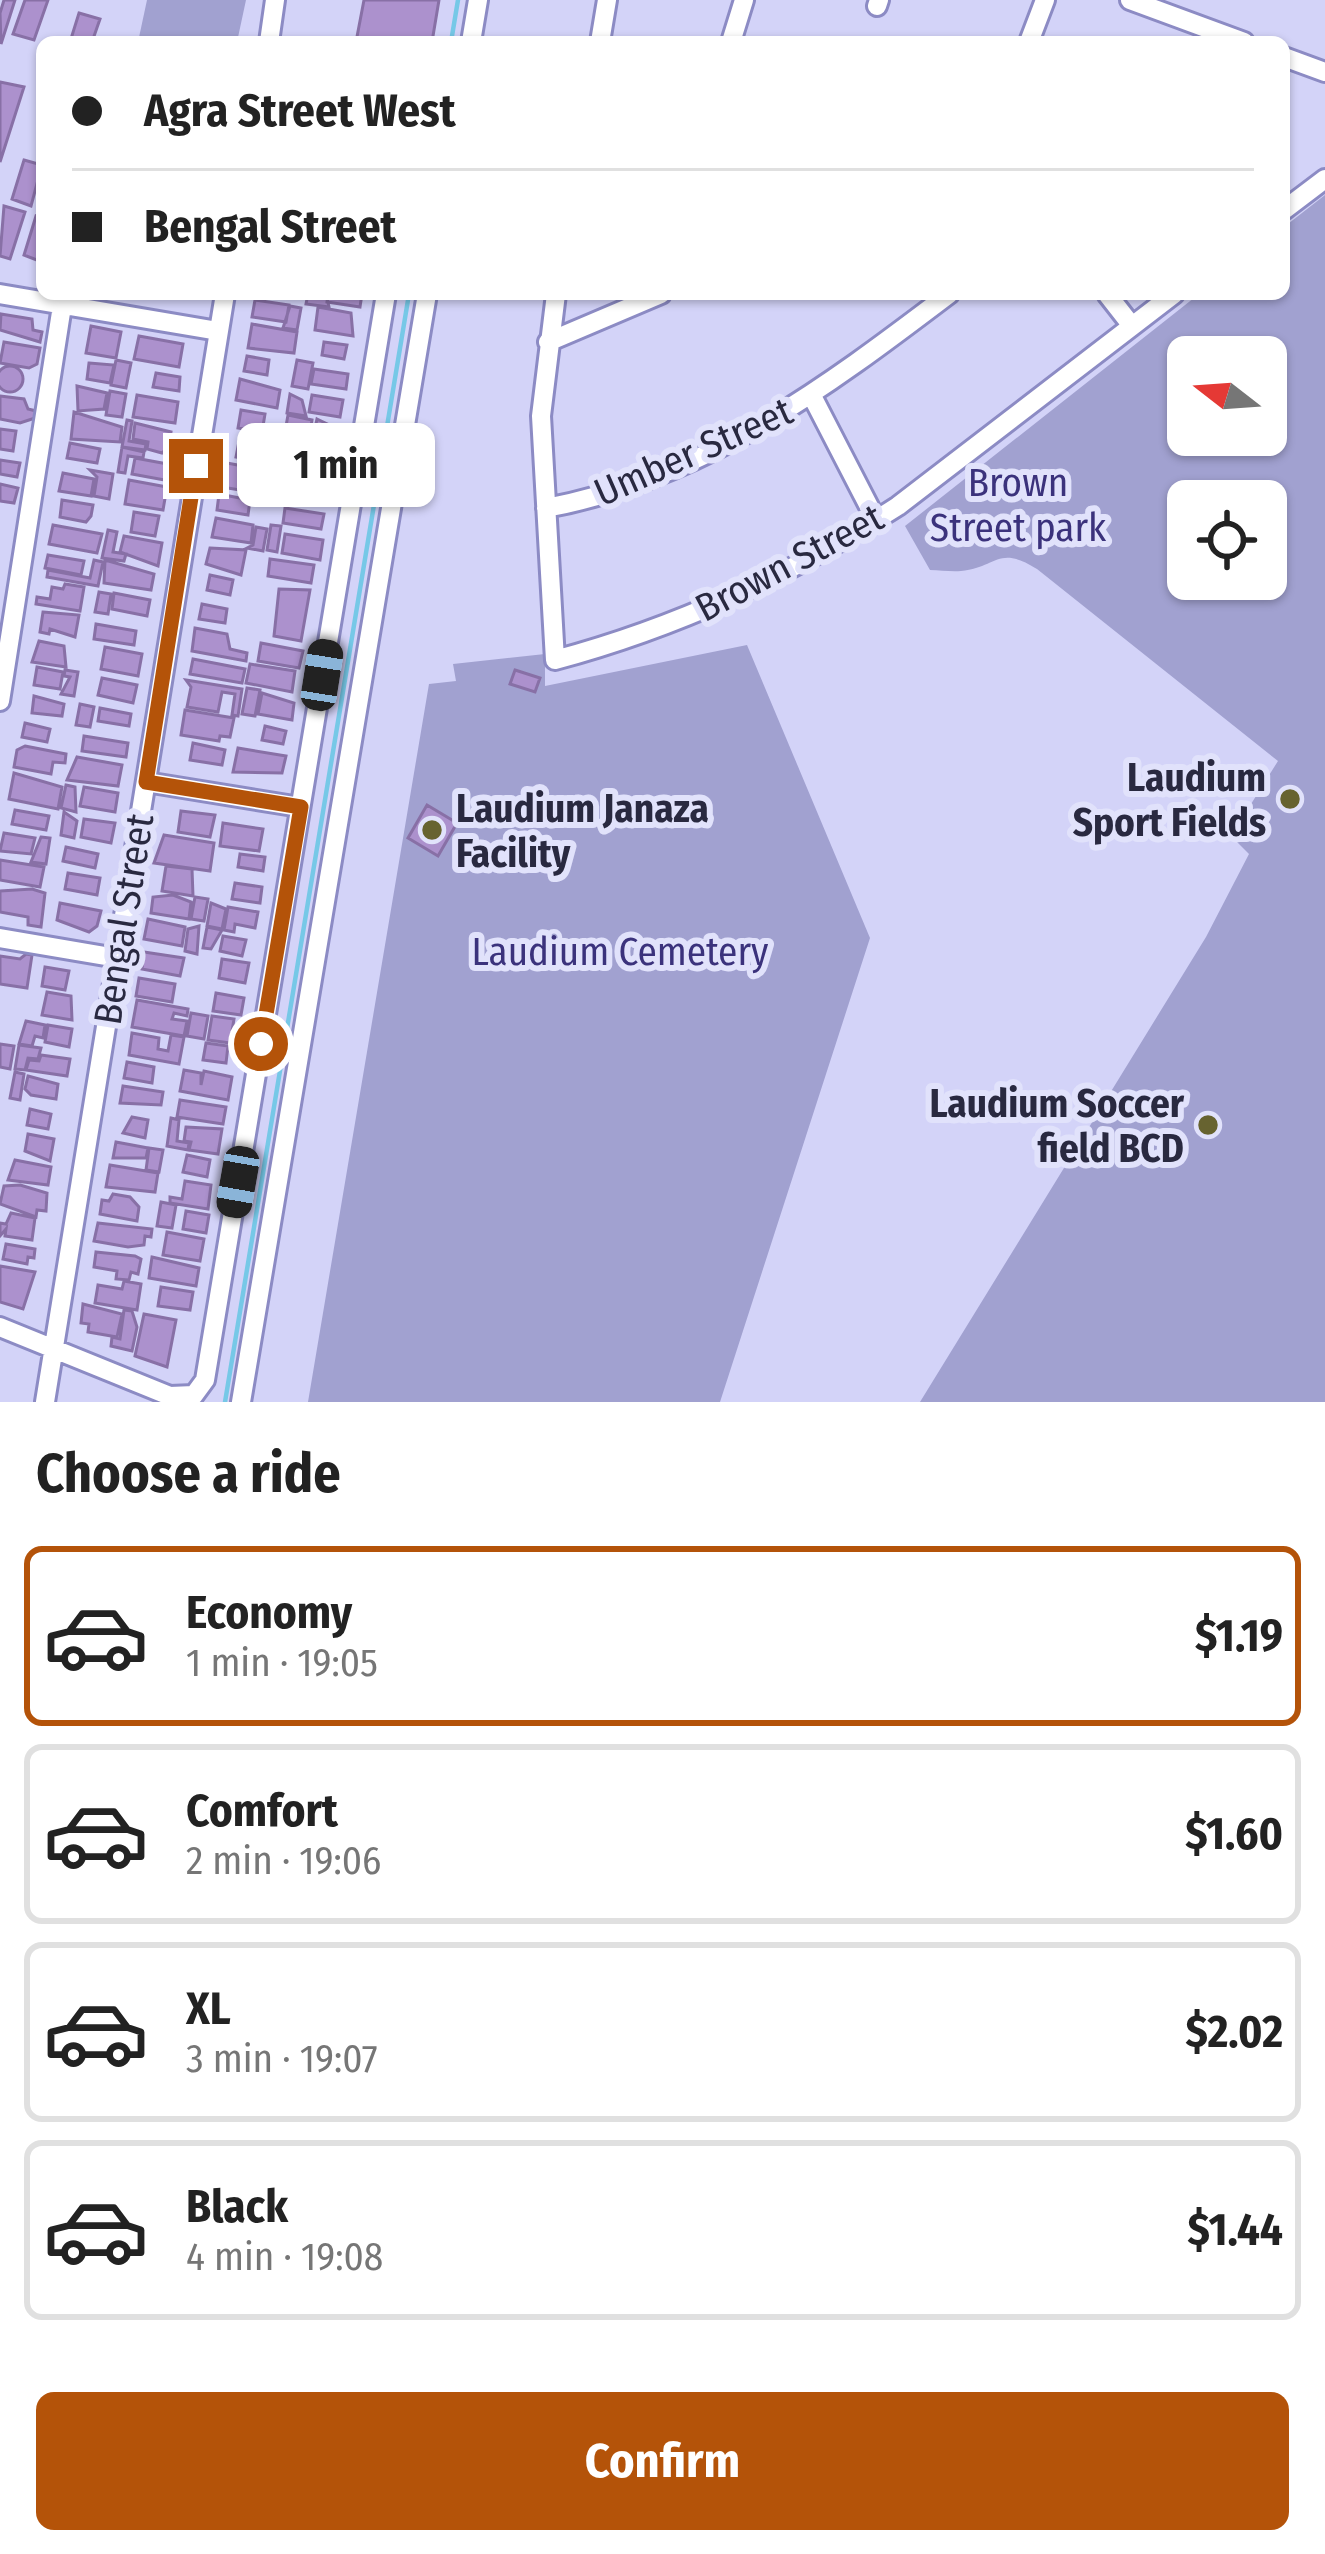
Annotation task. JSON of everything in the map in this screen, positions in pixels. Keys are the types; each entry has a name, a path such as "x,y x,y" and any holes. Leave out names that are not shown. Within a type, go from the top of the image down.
{"street":[{"path":"270,36 275,0"},
{"path":"472,36 478,0"},
{"path":"600,36 607,0"},
{"path":"733,36 744,0"},
{"path":"1031,36 1045,0"},
{"path":"1133,1 1228,36"},
{"path":"1290,59 1325,72"},
{"path":"1290,205 1325,179"},
{"path":"0,294 218,331"},
{"name":"Bengal Street","path":"45,1402 224,300"},
{"path":"0,1327 170,1396 194,1395 205,1380 385,300"},
{"path":"241,1402 426,300"},
{"path":"546,508 541,416 555,300"},
{"path":"548,342 647,300"},
{"name":"Umber Street","path":"546,508 640,482 746,435 813,398 940,300"},
{"path":"1112,300 1132,326"},
{"name":"Brown Street","path":"546,508 555,659 676,621 876,520 1166,300"},
{"path":"0,701 62,306"},
{"path":"813,398 876,520"},
{"path":"146,782 301,807"},
{"path":"0,938 117,958"}],"green space":[{"path":"147,0 246,0 238,36 139,36"},
{"name":"Laudium Sport Fields","path":"1325,195 1325,1402 920,1402 1206,937 1249,854 1231,836 1278,761 1037,569 1005,558 961,571 930,570 905,526 1191,300 1290,300 1290,222"},
{"name":"Laudium Cemetery","path":"747,645 870,938 720,1402 308,1402 429,684 456,681 453,664 545,654 545,686"}],"building":[{"path":"4,0 15,0 1,44 0,13"},
{"path":"25,0 48,0 34,40 13,34"},
{"path":"364,0 439,0 433,36 357,36"},
{"path":"79,13 100,19 94,36 72,36"},
{"path":"0,82 24,87 0,162"},
{"path":"24,160 36,163 31,206 12,199"},
{"path":"4,206 25,212 10,259 0,256"},
{"path":"36,216 36,260 24,255"},
{"path":"255,300 289,305 286,322 252,317"},
{"path":"307,300 327,300 329,307 306,304"},
{"path":"327,300 361,300 360,307"},
{"path":"290,306 301,308 297,330 283,328"},
{"path":"318,307 351,313 353,336 315,330"},
{"path":"1,314 32,319 33,330 42,332 40,342 0,330"},
{"path":"252,324 297,332 294,353 248,348"},
{"path":"91,326 121,332 116,358 86,353"},
{"path":"139,336 183,344 179,367 134,359"},
{"path":"4,342 40,348 37,364 29,368 0,363"},
{"path":"324,342 347,345 344,359 322,355"},
{"path":"247,356 269,360 267,375 244,371"},
{"path":"116,360 131,363 126,388 111,385"},
{"path":"297,360 313,363 308,389 292,386"},
{"path":"89,363 114,365 110,383 87,379"},
{"path":"5,367 15,367 22,374 22,384 15,391 -1,385 -1,373"},
{"path":"314,369 348,374 346,389 311,384"},
{"path":"156,373 180,377 179,391 153,387"},
{"path":"240,379 280,390 277,408 236,400"},
{"path":"77,386 107,393 104,409 78,411"},
{"path":"110,391 126,394 122,417 106,415"},
{"path":"290,394 302,400 306,416 287,413"},
{"path":"137,395 178,402 175,423 133,417"},
{"path":"312,395 343,400 340,417 309,412"},
{"path":"0,396 24,399 28,409 36,411 35,418 20,423 0,419"},
{"path":"241,410 265,414 262,432 238,428"},
{"path":"74,412 122,427 120,442 71,439"},
{"path":"288,415 312,420 309,441 284,437"},
{"path":"317,419 340,430 336,451 311,446"},
{"path":"127,420 132,421 129,441 146,444 145,450 122,447"},
{"path":"135,423 171,432 169,447 162,453 147,449 148,442 133,439"},
{"path":"0,429 16,431 13,451 0,449"},
{"path":"240,436 275,442 271,463 236,457"},
{"path":"70,443 100,449 97,463 67,458"},
{"path":"284,445 306,449 302,471 280,467"},
{"path":"122,447 144,452 143,458 128,456 125,473 118,472"},
{"path":"308,451 337,456 332,477 304,472"},
{"path":"135,458 173,465 170,481 132,474"},
{"path":"0,460 20,463 17,477 0,474"},
{"path":"227,463 274,472 270,495 222,487"},
{"path":"279,468 296,471 294,480 286,479 284,495 274,494"},
{"path":"90,470 113,474 109,499 94,496 97,477"},
{"path":"63,473 94,479 91,496 59,491"},
{"path":"129,480 167,487 163,510 125,504"},
{"path":"289,480 327,484 323,502 286,495"},
{"path":"0,484 18,488 14,503 0,501"},
{"path":"219,494 250,500 248,515 217,510"},
{"path":"62,500 93,505 91,516 86,522 60,517"},
{"path":"285,508 324,514 321,529 283,523"},
{"path":"134,512 159,516 155,536 131,532"},
{"path":"216,518 253,525 251,543 212,537"},
{"path":"53,525 102,534 97,553 49,544"},
{"path":"271,525 281,526 277,552 267,550"},
{"path":"256,527 267,529 263,551 247,548 253,545"},
{"path":"108,530 117,532 113,552 126,554 124,561 102,558"},
{"path":"285,534 323,540 320,560 282,553"},
{"path":"124,536 162,543 158,566 120,552"},
{"path":"210,548 246,550 241,575 206,564"},
{"path":"48,555 84,561 81,575 45,568"},
{"path":"270,559 314,565 311,583 268,576"},
{"path":"94,560 103,562 98,586 47,577 48,570 90,578"},
{"path":"105,560 154,574 151,590 104,583"},
{"path":"210,575 233,580 230,595 207,590"},
{"path":"65,584 84,587 80,611 36,604 37,597 50,599 52,587 63,589"},
{"path":"279,589 310,590 301,641 274,636"},
{"path":"99,592 111,594 108,614 95,612"},
{"path":"114,593 150,600 147,616 112,609"},
{"path":"202,604 227,609 225,623 199,619"},
{"path":"43,612 79,615 75,637 50,629 49,634 40,632"},
{"path":"96,624 136,631 134,645 94,639"},
{"path":"195,628 227,634 230,649 247,653 246,661 192,651"},
{"path":"39,641 64,646 66,667 32,662"},
{"path":"261,643 303,651 299,668 258,661"},
{"path":"105,647 142,654 138,676 101,669"},
{"path":"193,659 245,669 242,683 190,674"},
{"path":"250,664 295,671 292,692 246,683"},
{"path":"37,667 63,672 60,689 34,685"},
{"path":"65,670 78,672 74,696 61,694 70,677 64,676"},
{"path":"515,670 540,678 535,692 510,684"},
{"path":"102,678 137,685 133,703 98,695"},
{"path":"186,680 242,689 238,716 232,715 235,694 222,692 218,712 187,707 191,687"},
{"path":"247,688 260,690 255,716 242,714"},
{"path":"262,693 294,703 292,720 258,714"},
{"path":"34,696 64,704 62,716 32,713"},
{"path":"80,704 94,707 90,727 76,725"},
{"path":"100,708 131,714 129,726 98,721"},
{"path":"185,710 234,718 230,737 220,736 219,741 181,735"},
{"path":"25,723 50,729 47,742 22,737"},
{"path":"265,726 286,731 283,744 262,740"},
{"path":"84,736 128,743 126,757 82,751"},
{"path":"193,743 225,750 222,765 190,760"},
{"path":"25,746 66,754 65,763 53,762 51,774 14,767 17,750"},
{"path":"238,748 286,756 282,773 233,772"},
{"path":"77,757 122,765 118,786 67,780"},
{"path":"14,773 62,787 58,809 9,799"},
{"path":"66,785 75,787 76,812 61,808"},
{"path":"84,787 118,793 115,812 80,806"},
{"name":"Laudium Janaza Facility","path":"427,805 457,823 438,856 408,838"},
{"path":"15,810 49,816 46,830 12,824"},
{"path":"181,811 215,815 210,837 178,832"},
{"path":"64,812 77,821 74,838 61,835"},
{"path":"84,819 115,823 111,843 81,837"},
{"path":"223,823 263,829 259,851 220,846"},
{"path":"4,833 35,838 31,854 0,851"},
{"path":"164,835 214,843 210,871 154,863"},
{"path":"41,837 50,838 46,864 31,862"},
{"path":"66,847 98,854 95,868 63,861"},
{"path":"240,854 265,857 263,871 238,867"},
{"path":"0,860 44,867 40,887 0,880"},
{"path":"166,866 192,869 193,896 162,891"},
{"path":"68,873 100,878 97,895 65,889"},
{"path":"235,883 262,887 260,903 232,899"},
{"path":"0,891 45,893 41,927 28,925 28,917 0,912"},
{"path":"173,895 191,902 189,919 151,913 153,897"},
{"path":"195,897 208,899 204,921 191,919"},
{"path":"60,903 101,911 97,926 89,932 57,920"},
{"path":"211,903 226,909 222,929 207,926"},
{"path":"228,907 258,912 255,928 235,924 234,932 224,930"},
{"path":"148,919 185,927 182,946 144,939"},
{"path":"199,926 197,954 185,951 188,929"},
{"path":"207,927 222,930 211,949 203,948"},
{"path":"223,936 246,940 242,956 220,951"},
{"path":"144,952 184,958 180,976 142,969"},
{"path":"32,955 27,988 0,984 0,956 20,959"},
{"path":"222,959 249,963 245,983 219,978"},
{"path":"45,967 69,971 65,990 42,986"},
{"path":"139,978 175,984 172,1002 136,996"},
{"path":"47,992 71,996 72,1020 42,1015"},
{"path":"216,993 244,998 241,1015 213,1011"},
{"path":"137,1000 188,1009 187,1016 174,1013 172,1019 187,1021 184,1036 132,1027"},
{"path":"191,1013 208,1016 204,1039 187,1036"},
{"path":"212,1016 234,1019 230,1043 208,1040"},
{"path":"26,1021 45,1025 43,1038 35,1036 32,1046 19,1044"},
{"path":"48,1025 72,1029 69,1047 45,1042"},
{"path":"132,1033 159,1038 158,1049 168,1051 171,1035 184,1037 179,1064 129,1055"},
{"path":"206,1043 228,1046 226,1063 203,1060"},
{"path":"0,1044 14,1046 10,1069 0,1067"},
{"path":"19,1045 41,1048 38,1059 28,1058 25,1070 15,1069"},
{"path":"41,1055 70,1059 67,1076 26,1070 29,1060 39,1061"},
{"path":"127,1062 154,1067 152,1083 124,1078"},
{"path":"184,1070 201,1073 201,1085 204,1071 232,1077 228,1100 180,1091"},
{"path":"15,1072 24,1074 20,1100 10,1098"},
{"path":"28,1076 58,1084 56,1099 31,1095 25,1089"},
{"path":"123,1086 163,1092 161,1105 120,1103"},
{"path":"180,1100 226,1107 223,1124 177,1117"},
{"path":"30,1109 51,1114 48,1129 27,1125"},
{"path":"132,1117 148,1120 145,1138 123,1133"},
{"path":"171,1118 179,1120 177,1141 189,1143 188,1150 167,1146"},
{"path":"186,1127 222,1129 218,1154 189,1150 191,1142 184,1141"},
{"path":"28,1134 54,1139 50,1161 25,1151"},
{"path":"116,1142 148,1148 146,1158 113,1158"},
{"path":"149,1148 163,1150 159,1172 146,1170"},
{"path":"187,1155 210,1160 207,1177 183,1172"},
{"path":"15,1160 51,1167 48,1185 8,1180"},
{"path":"110,1165 158,1173 155,1192 106,1187"},
{"path":"185,1181 211,1185 208,1209 170,1203 170,1197 182,1199"},
{"path":"4,1186 47,1193 46,1211 37,1210 36,1217 0,1204"},
{"path":"113,1194 130,1197 139,1207 137,1221 100,1214 102,1200 109,1201"},
{"path":"161,1202 176,1205 172,1228 157,1226"},
{"path":"186,1211 209,1215 206,1233 183,1229"},
{"path":"11,1213 35,1218 32,1240 5,1236 6,1229 0,1236 0,1223 6,1224"},
{"path":"98,1223 152,1229 151,1237 145,1236 144,1245 128,1247 94,1241"},
{"path":"167,1232 204,1239 200,1261 163,1255"},
{"path":"6,1244 35,1249 34,1258 28,1257 27,1264 3,1259"},
{"path":"96,1252 141,1259 138,1274 131,1272 129,1280 116,1279 117,1271 94,1267"},
{"path":"152,1257 199,1268 196,1286 149,1278"},
{"path":"0,1266 35,1272 23,1309 0,1302"},
{"path":"124,1281 141,1284 137,1310 95,1303 98,1285 122,1289"},
{"path":"161,1287 193,1292 190,1310 158,1306"},
{"path":"83,1304 122,1314 117,1337 88,1332 89,1324 81,1323"},
{"path":"124,1310 132,1311 137,1327 132,1351 111,1346 112,1337 120,1339"},
{"path":"144,1314 176,1320 167,1367 135,1356"}],"waterway":[{"path":"452,36 458,0"},
{"path":"225,1402 408,300"}],"place":[{"name":"Laudium Sport Fields","path":"1290,799"},
{"name":"Laudium Janaza Facility","path":"432,830"},
{"name":"Laudium Soccer field BCD","path":"1208,1125"}],"route":[{"path":"196,466 146,782 301,807 261,1044"}],"park label":[{"name":"Brown Street park","path":"1018,504"}]}
